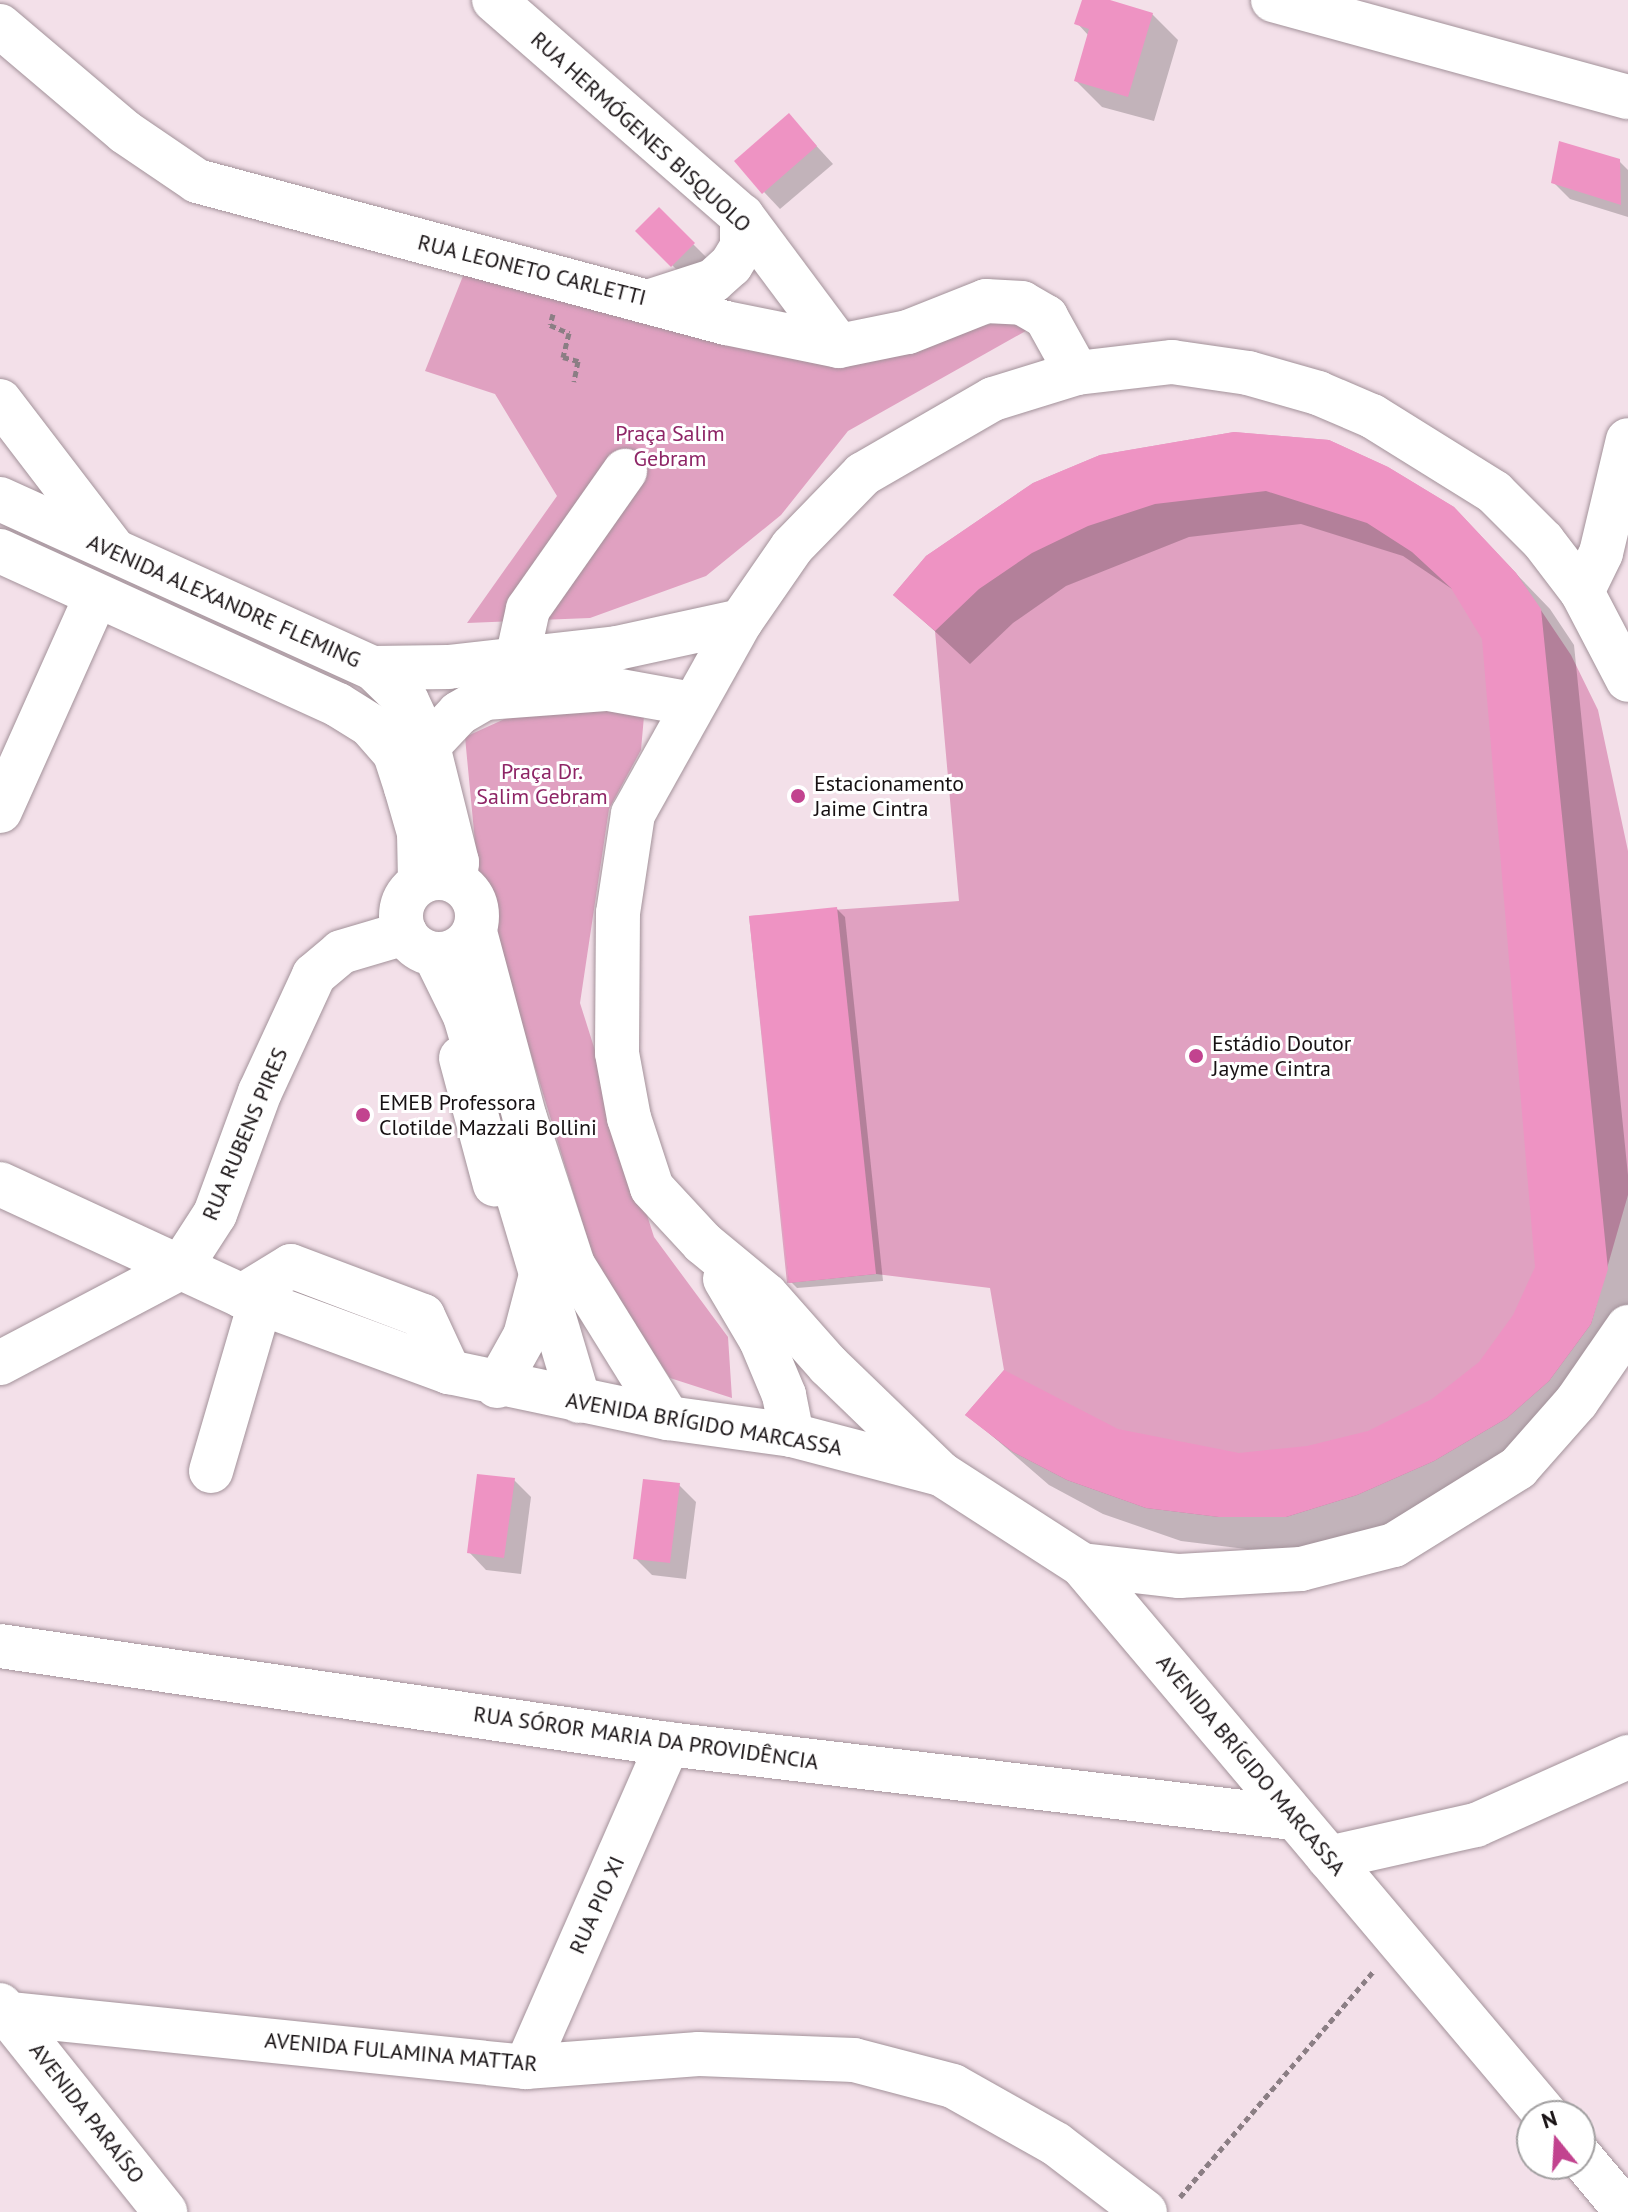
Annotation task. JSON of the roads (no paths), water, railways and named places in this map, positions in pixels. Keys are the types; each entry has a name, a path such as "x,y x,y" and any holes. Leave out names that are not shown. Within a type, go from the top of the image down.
{"street":[{"name":"RUA HERMÓGENES BISQUOLO","path":"494,0 742,216 839,346"},
{"path":"1273,0 1628,97"},
{"name":"RUA LEONETO CARLETTI","path":"0,26 125,132 197,181 726,323 839,346 908,332 986,301 1022,303 1046,317 1077,373"},
{"path":"651,301 713,281 731,265 742,247 742,216"},
{"path":"941,1474 829,1366 766,1295 703,1243 652,1188 629,1118 617,1053 618,913 633,814 741,621 792,547 863,474 993,399 1077,373 1172,362 1262,377 1372,416 1494,492 1543,541 1582,592 1628,680"},
{"path":"0,401 117,555"},
{"path":"1582,592 1601,553 1628,440"},
{"path":"517,659 528,609 625,471"},
{"name":"AVENIDA ALEXANDRE FLEMING","path":"0,499 117,555 373,668 517,659 617,648 741,621"},
{"path":"0,551 338,705 371,726 395,754 437,882 477,908 475,932 525,1118 573,1265 601,1317 668,1418"},
{"path":"0,811 96,596"},
{"path":"373,668 407,701 428,746 457,862 437,882 404,900 420,944 465,1016 579,1401"},
{"path":"428,746 459,713 485,698 609,689 692,704"},
{"path":"420,944 459,949 475,932"},
{"name":"RUA RUBENS PIRES","path":"0,1363 180,1268 215,1214 260,1092 314,975 341,952 420,944"},
{"path":"0,1184 251,1300 211,1471"},
{"path":"703,1243 761,1340 784,1395 792,1435"},
{"path":"497,1386 525,1336 537,1257"},
{"name":"AVENIDA BRÍGIDO MARCASSA","path":"251,1300 291,1266 423,1316 449,1372 497,1386 668,1418 792,1435 941,1474 1082,1565 1534,2100"},
{"path":"1082,1565 1179,1576 1301,1569 1394,1545 1518,1468 1577,1401 1628,1327"},
{"name":"RUA SÓROR MARIA DA PROVIDÊNCIA","path":"0,1646 668,1744 1293,1818"},
{"name":"RUA PIO XI","path":"526,2067 668,1744"},
{"path":"1329,1858 1476,1825 1628,1757"},
{"name":"AVENIDA FULAMINA MATTAR","path":"3,2010 526,2067 699,2054 854,2060 953,2086 1161,2206"},
{"name":"AVENIDA PARAÍSO","path":"3,2010 165,2212"},
{"path":"1596,2175 1627,2212"}],"place":[{"name":"Estacionamento Jaime Cintra","path":"798,796"},
{"name":"Estádio Doutor Jayme Cintra","path":"1196,1056"},
{"name":"EMEB Professora Clotilde Mazzali Bollini","path":"363,1115"}],"park label":[{"name":"Praça Salim Gebram","path":"670,446"},
{"name":"Praça Dr. Salim Gebram","path":"542,784"}]}
